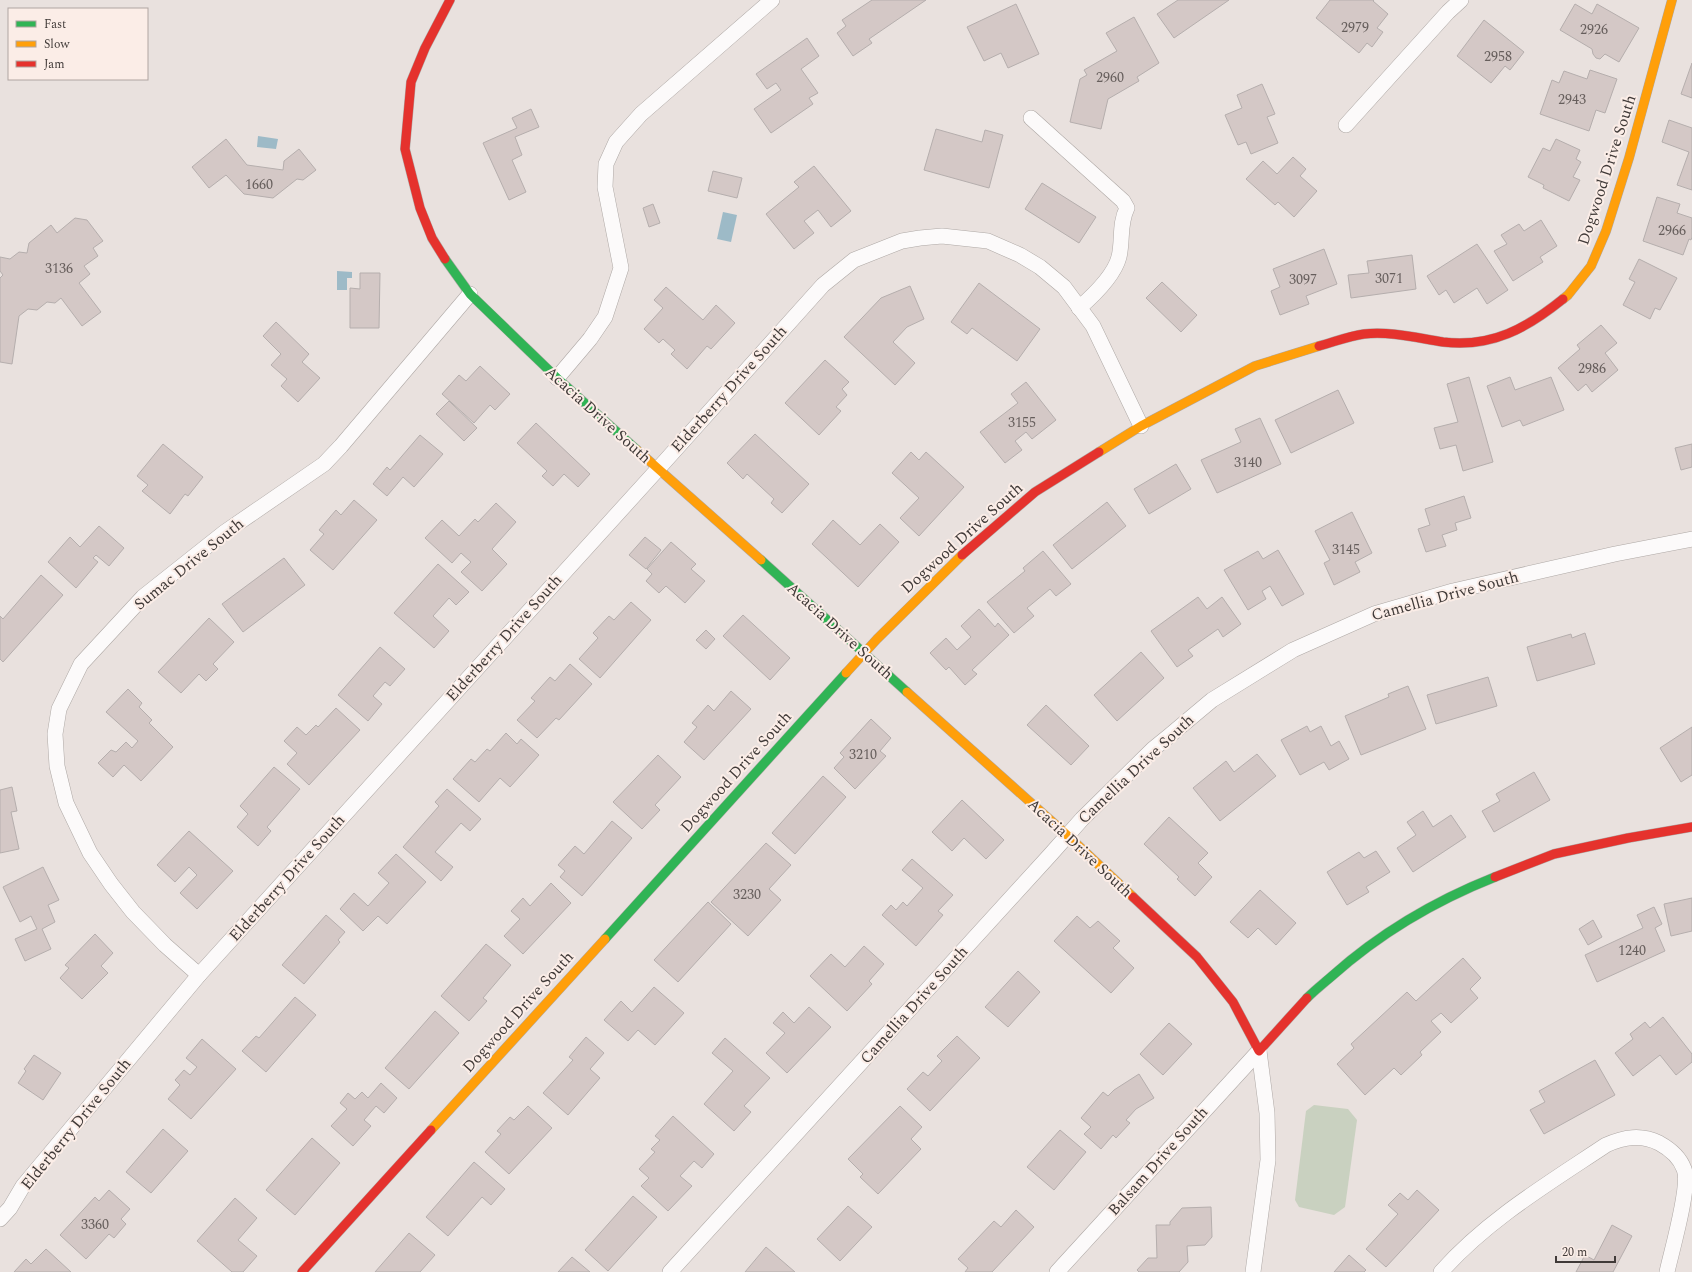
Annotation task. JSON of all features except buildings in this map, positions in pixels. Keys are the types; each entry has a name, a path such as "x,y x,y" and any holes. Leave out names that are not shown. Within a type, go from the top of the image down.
{"street":[{"name":"Acacia Drive South","path":"450,0 425,48 412,82 405,149 420,208 432,238 450,267 470,294 557,378 1067,835 1197,957 1233,1002 1259,1051 1267,1114 1268,1160 1253,1272"},
{"path":"557,378 590,339 605,317 620,268 605,187 606,164 616,142 646,110 772,0"},
{"path":"1346,125 1448,12 1461,0"},
{"name":"Dogwood Drive South","path":"302,1272 864,653 956,560 1034,492 1141,426 1255,366 1299,351 1364,334 1398,335 1445,342 1472,342 1498,338 1540,317 1568,295 1591,266 1606,231 1629,158 1672,0"},
{"path":"1031,118 1121,199 1127,208 1122,224 1119,256 1113,271 1090,299 1079,308"},
{"name":"Elderberry Drive South","path":"0,1219 10,1208 23,1186 199,975 823,285 854,260 876,250 902,241 934,237 965,238 988,242 1020,255 1040,267 1064,287 1092,326 1141,426"},
{"name":"Sumac Drive South","path":"199,975 165,945 133,912 90,854 66,803 57,766 55,734 59,709 81,664 143,597 226,532 324,464 470,294"},
{"name":"Camellia Drive South","path":"670,1272 1067,835 1153,749 1212,700 1293,650 1374,614 1453,591 1615,554 1692,539"},
{"path":"1259,1051 1310,995 1352,958 1406,921 1474,885 1554,854 1628,838 1692,827"},
{"name":"Balsam Drive South","path":"1057,1272 1259,1051"},
{"path":"1441,1272 1451,1260 1516,1204 1606,1145 1619,1139 1633,1137 1645,1138 1666,1147 1677,1158 1685,1171 1685,1189 1666,1272"}],"green space":[{"path":"1314,1105 1348,1109 1357,1120 1345,1207 1334,1215 1299,1207 1295,1200 1306,1111"}],"water":[{"path":"258,136 278,139 276,149 257,147"},
{"path":"723,212 737,215 731,242 717,239"},
{"path":"337,271 352,272 352,278 347,278 347,290 337,290"}],"traffic: fast":[{"path":"445,259 470,294 557,378 637,450"},
{"path":"761,560 907,692"},
{"path":"605,939 846,673"},
{"path":"1307,998 1369,946 1409,919 1452,896 1495,877"}],"traffic: slow":[{"path":"1563,299 1568,295 1591,266 1606,231 1629,158 1672,0"},
{"path":"1099,452 1141,426 1255,366 1319,346"},
{"path":"637,450 761,560"},
{"path":"846,673 877,639 962,555"},
{"path":"907,692 1067,835 1133,897"},
{"path":"431,1130 605,939"}],"traffic: jam":[{"path":"445,259 432,238 420,208 405,149 411,82 425,48 450,0"},
{"path":"1319,346 1353,336 1374,333 1404,335 1443,342 1461,343 1493,339 1522,327 1536,319 1563,299"},
{"path":"962,555 1035,492 1099,452"},
{"path":"1495,877 1554,854 1628,838 1692,827"},
{"path":"1133,897 1197,957 1233,1002 1259,1051 1307,998"},
{"path":"302,1272 431,1130"}]}
